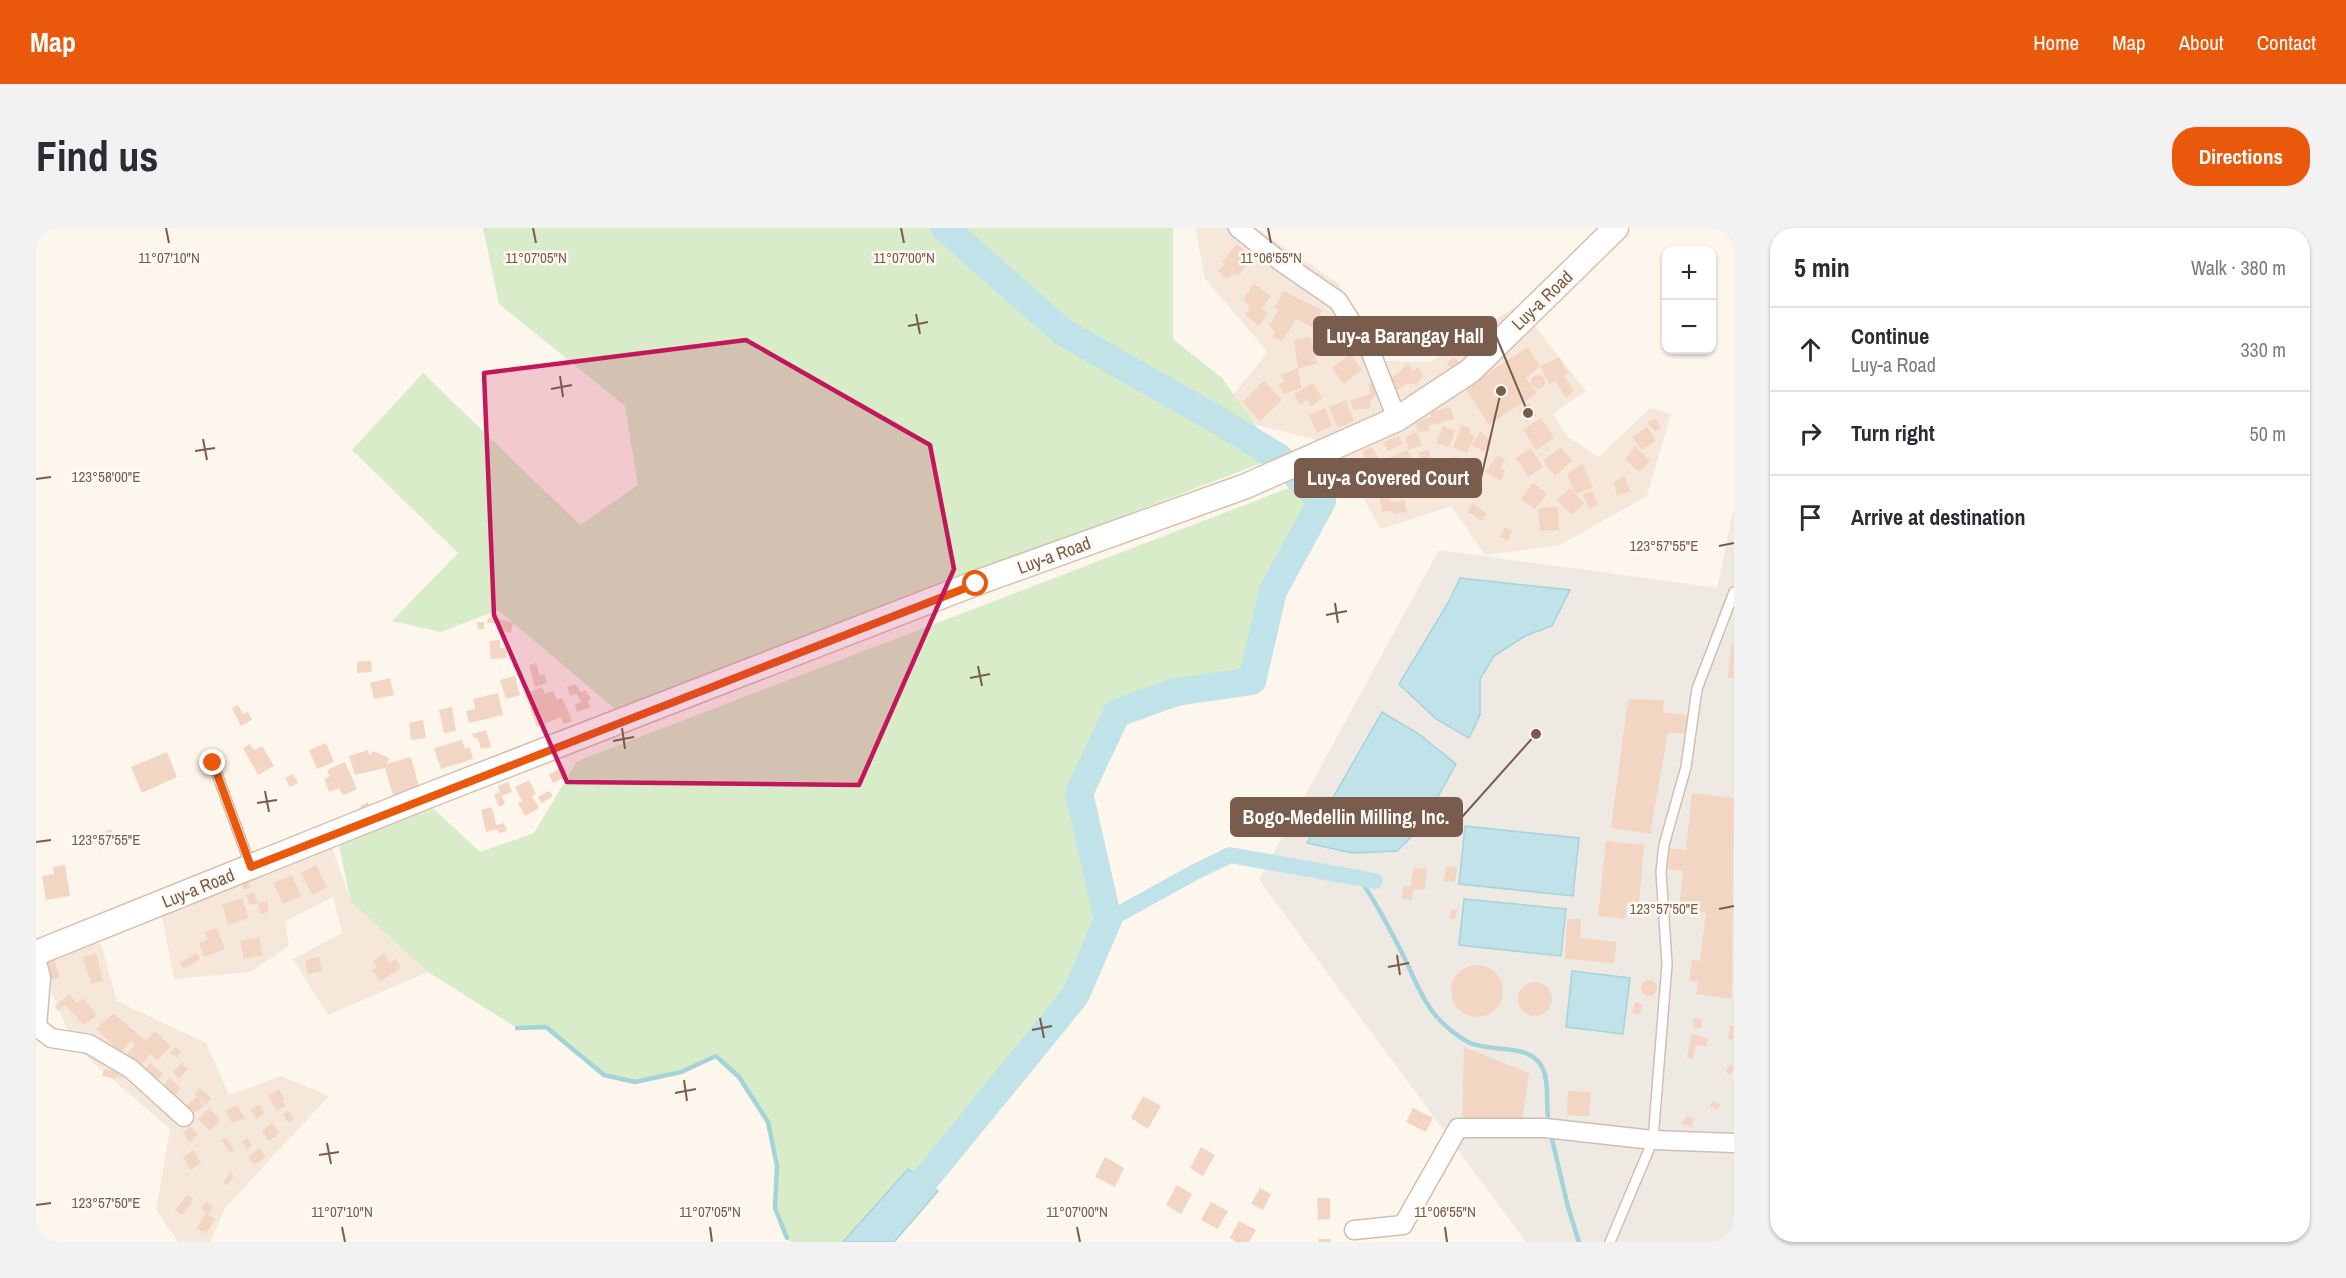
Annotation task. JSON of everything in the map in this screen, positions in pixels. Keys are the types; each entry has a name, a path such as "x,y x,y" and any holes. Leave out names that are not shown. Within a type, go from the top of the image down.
{"main road":[{"name":"Luy-a Road","path":"36,953 976,584 1246,486 1333,448 1396,419 1470,371 1616,228"}],"street":[{"path":"1238,228 1280,261 1338,301 1371,353 1396,419"},
{"path":"36,959 41,976 37,1027 51,1038 88,1044 131,1069 184,1116"},
{"path":"1354,1230 1403,1225 1458,1128 1545,1128 1653,1140 1734,1143"}],"lane":[{"path":"1610,1242 1653,1140 1667,964 1661,872 1664,845 1686,767 1697,689 1734,592"},
{"path":"213,763 251,867"}],"highlighted area":[{"path":"746,340 930,445 954,569 859,785 567,782 494,615 484,373"}],"shaded area":[{"path":"1195,228 1256,228 1338,283 1386,361 1430,362 1518,305 1586,391 1553,414 1568,437 1599,457 1650,408 1671,414 1647,496 1560,545 1485,555 1451,506 1381,529 1346,469 1314,439 1257,425 1227,402 1268,352 1205,279"},
{"path":"1734,507 1734,1242 1526,1242 1259,880 1439,550 1717,588"},
{"path":"329,839 351,902 428,972 328,1015 293,959 342,933 333,897 285,921 289,946 250,972 174,979 160,905"},
{"path":"101,943 117,1001 206,1043 229,1095 281,1076 329,1096 225,1208 210,1242 178,1242 156,1210 170,1129 74,1046 36,954"}],"green space":[{"path":"483,228 1173,228 1173,339 1222,378 1278,457 615,709 498,610 441,632 392,621 458,553 352,450 423,373 580,525 638,485 625,406 499,304"},
{"path":"1302,483 1322,501 1273,591 1252,681 1176,692 1117,713 1079,793 1108,920 1075,996 924,1181 908,1169 843,1242 791,1242 787,1238 775,1208 777,1166 768,1122 739,1077 716,1056 681,1072 635,1082 604,1075 546,1027 517,1028 428,972 351,902 337,836 425,801 480,852 534,833 577,761"}],"water":[{"path":"1460,578 1570,590 1552,626 1525,636 1494,656 1480,679 1480,715 1469,738 1436,719 1399,684 1448,603"},
{"path":"1382,712 1419,734 1456,764 1421,827 1397,851 1352,853 1307,843"},
{"path":"1465,826 1579,838 1573,896 1459,884"},
{"path":"1464,899 1566,909 1561,956 1459,945"},
{"path":"1572,971 1630,978 1623,1034 1566,1027"},
{"path":"908,1169 938,1191 894,1242 843,1242"}],"building":[{"path":"1237,244 1253,258 1238,276 1235,273 1227,279 1218,271 1225,264 1222,262"},
{"path":"1254,284 1271,296 1262,308 1268,313 1259,326 1245,315 1250,308 1243,299"},
{"path":"1283,291 1322,310 1314,328 1296,319 1282,341 1273,337 1275,332 1269,325 1279,310 1274,308"},
{"path":"1342,325 1344,339 1354,338 1355,345 1345,349 1342,344 1330,347 1315,356 1317,364 1298,368 1294,340 1311,337 1312,345 1323,342 1321,334"},
{"path":"1528,347 1540,366 1526,378 1537,393 1489,425 1465,388"},
{"path":"1350,354 1362,370 1344,384 1332,368"},
{"path":"1454,357 1459,363 1452,369 1447,363"},
{"path":"1559,357 1568,374 1564,376 1574,390 1566,398 1555,381 1549,384 1540,366"},
{"path":"1407,364 1413,371 1418,367 1423,375 1416,385 1408,383 1399,389 1390,389 1386,379 1396,375"},
{"path":"1298,368 1301,388 1283,394 1279,383 1284,382 1281,375"},
{"path":"1538,375 1543,377 1545,382 1543,387 1538,389 1533,387 1531,382 1533,377"},
{"path":"1264,381 1282,400 1260,421 1242,402"},
{"path":"1374,382 1379,393 1371,399 1369,408 1353,410 1350,400 1370,394 1369,383"},
{"path":"1313,383 1322,398 1312,406 1306,400 1300,405 1294,394"},
{"path":"1346,400 1354,421 1338,428 1329,407"},
{"path":"1529,403 1537,415 1526,422 1519,410"},
{"path":"1450,407 1454,419 1428,426 1429,431 1417,432 1416,422 1431,417 1429,412"},
{"path":"1325,408 1332,426 1317,433 1309,415"},
{"path":"1541,418 1554,438 1536,450 1523,429"},
{"path":"1655,418 1661,428 1655,431 1647,423"},
{"path":"1462,425 1471,429 1469,433 1475,436 1467,453 1453,447"},
{"path":"1443,426 1455,431 1449,447 1436,443"},
{"path":"1647,427 1656,440 1642,450 1632,437"},
{"path":"1481,431 1491,441 1484,452 1472,445"},
{"path":"1417,432 1422,445 1408,450 1406,436"},
{"path":"1399,436 1403,444 1388,451 1383,442"},
{"path":"1635,446 1650,461 1639,472 1625,459"},
{"path":"1372,447 1379,459 1367,466 1363,451"},
{"path":"1561,447 1572,461 1555,476 1543,461"},
{"path":"1531,448 1543,467 1528,477 1516,458"},
{"path":"1408,450 1416,471 1392,480 1385,459"},
{"path":"1429,450 1431,460 1421,462 1419,452"},
{"path":"1498,455 1505,459 1500,468 1505,471 1501,481 1485,472"},
{"path":"1455,456 1479,473 1471,483 1458,473 1456,477 1446,470"},
{"path":"1449,459 1449,465 1441,467 1440,460"},
{"path":"1582,464 1593,487 1576,494 1567,474"},
{"path":"1624,476 1630,491 1617,496 1614,482"},
{"path":"1533,483 1547,494 1535,509 1521,499"},
{"path":"1389,487 1391,503 1404,500 1407,512 1394,514 1393,511 1382,512 1378,489"},
{"path":"1570,488 1584,503 1572,515 1557,500"},
{"path":"1592,491 1598,505 1589,509 1583,495"},
{"path":"1473,503 1487,514 1481,521 1467,511"},
{"path":"1558,507 1559,530 1540,531 1538,508"},
{"path":"1505,527 1512,530 1508,541 1500,537"},
{"path":"493,617 513,623 511,633 498,630 500,623 487,623 488,618"},
{"path":"477,622 484,622 484,629 478,629"},
{"path":"500,640 500,648 506,648 507,658 491,659 489,641"},
{"path":"1731,644 1734,644 1734,678 1728,678"},
{"path":"371,661 372,672 357,673 357,662"},
{"path":"536,663 540,675 544,674 547,683 535,687 529,665"},
{"path":"515,676 520,695 506,699 500,680"},
{"path":"390,678 394,695 374,699 370,683"},
{"path":"575,684 581,692 585,690 591,699 588,700 590,708 577,712 575,704 581,702 577,694 570,695 567,687"},
{"path":"542,687 545,694 553,691 557,700 562,698 572,721 564,724 561,717 537,727 525,694"},
{"path":"498,693 503,715 469,723 466,711 475,709 473,699"},
{"path":"1628,699 1664,700 1663,712 1690,716 1688,734 1668,732 1650,834 1611,828"},
{"path":"238,705 243,714 248,712 252,720 241,726 232,708"},
{"path":"452,707 456,731 444,733 439,710"},
{"path":"423,720 426,738 411,740 409,723"},
{"path":"486,730 491,747 481,749 478,738 474,738 472,734"},
{"path":"462,740 465,749 470,747 473,759 441,769 434,748"},
{"path":"326,743 334,762 317,769 309,750"},
{"path":"250,744 254,750 262,746 274,766 258,775 243,748"},
{"path":"368,750 370,756 373,751 389,758 387,764 411,757 419,787 393,795 385,768 355,775 349,756"},
{"path":"167,752 177,777 142,793 131,767"},
{"path":"345,762 357,789 343,795 339,788 329,792 324,779 330,776 327,770"},
{"path":"564,767 568,776 553,783 549,774"},
{"path":"293,774 298,783 290,787 285,778"},
{"path":"529,780 536,794 532,796 539,808 525,816 518,803 522,801 515,787"},
{"path":"508,782 512,792 502,796 505,804 499,807 494,795 500,792 498,786"},
{"path":"549,791 553,796 542,803 538,797"},
{"path":"1692,793 1734,798 1732,999 1696,994 1698,982 1689,981 1692,960 1700,961 1706,913 1679,910 1683,871 1668,869 1670,848 1686,850"},
{"path":"368,802 370,807 362,810 360,806"},
{"path":"492,807 496,825 504,823 507,831 499,833 497,829 486,832 481,810"},
{"path":"111,829 116,842 101,849 95,836"},
{"path":"1606,841 1644,845 1639,904 1627,903 1625,919 1598,916"},
{"path":"65,865 70,896 46,900 42,876 54,874 53,867"},
{"path":"316,865 327,887 312,895 301,873"},
{"path":"1446,866 1457,868 1455,882 1444,881"},
{"path":"1413,868 1427,869 1425,890 1413,889 1412,900 1402,899 1403,886 1411,887"},
{"path":"292,875 301,896 283,904 273,883"},
{"path":"248,881 251,886 245,890 242,885"},
{"path":"254,892 258,903 250,905 246,895"},
{"path":"242,898 249,918 228,925 222,904"},
{"path":"267,901 269,912 260,914 258,903"},
{"path":"1451,910 1457,910 1455,919 1450,918"},
{"path":"1567,919 1581,919 1580,938 1617,942 1614,963 1565,959"},
{"path":"217,928 225,949 204,957 199,943 208,940 205,932"},
{"path":"259,937 263,955 244,959 240,941"},
{"path":"96,953 103,981 91,984 83,957"},
{"path":"197,953 200,959 184,969 180,963"},
{"path":"384,953 390,963 396,959 401,968 380,981 372,970 377,967 373,961"},
{"path":"319,957 322,971 308,974 305,960"},
{"path":"54,958 60,978 52,980 46,961"},
{"path":"1472,965 1482,965 1496,972 1503,991 1496,1010 1482,1017 1472,1017 1462,1013 1455,1006 1451,996 1451,986 1455,976 1462,969"},
{"path":"1646,980 1652,980 1657,988 1655,994 1646,996 1641,991 1641,985"},
{"path":"1535,982 1547,987 1552,999 1547,1011 1535,1016 1523,1011 1518,999 1523,987"},
{"path":"69,994 77,1003 83,998 97,1015 84,1025 65,1005 58,1011 55,1006"},
{"path":"1635,1002 1642,1004 1640,1015 1632,1013"},
{"path":"113,1013 146,1041 155,1031 171,1046 157,1061 151,1054 139,1067 126,1055 135,1045 131,1041 121,1053 96,1029"},
{"path":"1694,1018 1702,1019 1701,1028 1693,1027"},
{"path":"1730,1025 1734,1026 1733,1040 1728,1039"},
{"path":"1692,1034 1708,1038 1706,1047 1696,1045 1693,1059 1687,1057"},
{"path":"175,1047 181,1052 176,1058 170,1053"},
{"path":"1464,1047 1529,1073 1521,1127 1462,1125"},
{"path":"150,1063 163,1074 156,1082 143,1070"},
{"path":"182,1063 188,1069 179,1079 173,1072"},
{"path":"1730,1064 1734,1066 1731,1075 1726,1072"},
{"path":"104,1069 128,1071 120,1078 117,1075 117,1079 102,1076"},
{"path":"169,1078 181,1088 174,1097 162,1087"},
{"path":"200,1088 211,1098 206,1105 194,1094"},
{"path":"279,1089 285,1100 282,1101 285,1106 277,1111 268,1096"},
{"path":"1568,1091 1591,1092 1589,1116 1567,1115"},
{"path":"1143,1096 1161,1106 1148,1129 1131,1118"},
{"path":"197,1097 204,1106 192,1115 185,1106"},
{"path":"1713,1101 1720,1104 1717,1110 1710,1106"},
{"path":"258,1104 265,1113 257,1119 251,1110"},
{"path":"237,1105 245,1119 232,1123 225,1111"},
{"path":"209,1108 221,1120 210,1131 198,1119"},
{"path":"1413,1108 1433,1118 1426,1132 1406,1122"},
{"path":"288,1111 294,1120 288,1123 283,1114"},
{"path":"1686,1116 1694,1119 1691,1127 1682,1124"},
{"path":"272,1123 279,1133 269,1141 262,1131"},
{"path":"190,1126 198,1134 190,1142 183,1133"},
{"path":"226,1138 234,1150 230,1153 222,1140"},
{"path":"247,1138 252,1146 247,1149 242,1142"},
{"path":"1201,1147 1215,1155 1203,1176 1190,1168"},
{"path":"259,1148 266,1156 255,1165 248,1157"},
{"path":"193,1150 201,1163 191,1170 183,1157"},
{"path":"1105,1157 1124,1168 1115,1187 1095,1177"},
{"path":"230,1172 234,1176 228,1185 223,1183"},
{"path":"1177,1185 1192,1194 1181,1214 1166,1205"},
{"path":"1260,1188 1271,1194 1263,1210 1251,1204"},
{"path":"187,1195 194,1200 182,1215 175,1210"},
{"path":"1317,1198 1330,1198 1330,1219 1318,1220"},
{"path":"206,1202 213,1207 208,1214 215,1219 206,1234 197,1228 206,1213 201,1209"},
{"path":"1211,1202 1228,1211 1218,1229 1201,1220"},
{"path":"1239,1221 1256,1230 1249,1242 1236,1242 1230,1238"},
{"path":"1318,1239 1331,1239 1331,1242 1318,1242"}],"waterway":[{"path":"924,1181 1075,996 1108,920 1079,793 1117,713 1176,692 1252,681 1273,591 1322,501 1278,457 1063,332 945,228"},
{"path":"1108,920 1230,855 1375,881"},
{"path":"1360,879 1388,926 1422,994 1439,1019 1455,1034 1468,1042 1520,1051 1537,1060 1545,1075 1549,1123"},
{"path":"517,1028 546,1027 604,1075 635,1082 681,1072 716,1056 739,1077 768,1122 777,1166 775,1208 787,1238"},
{"path":"1551,1135 1579,1242"}],"place":[{"name":"Luy-a Covered Court","path":"1501,391"},
{"name":"Luy-a Barangay Hall","path":"1528,413"},
{"name":"Bogo-Medellin Milling, Inc.","path":"1536,734"}],"route":[{"path":"213,763 251,867 427,796 976,584"}]}
